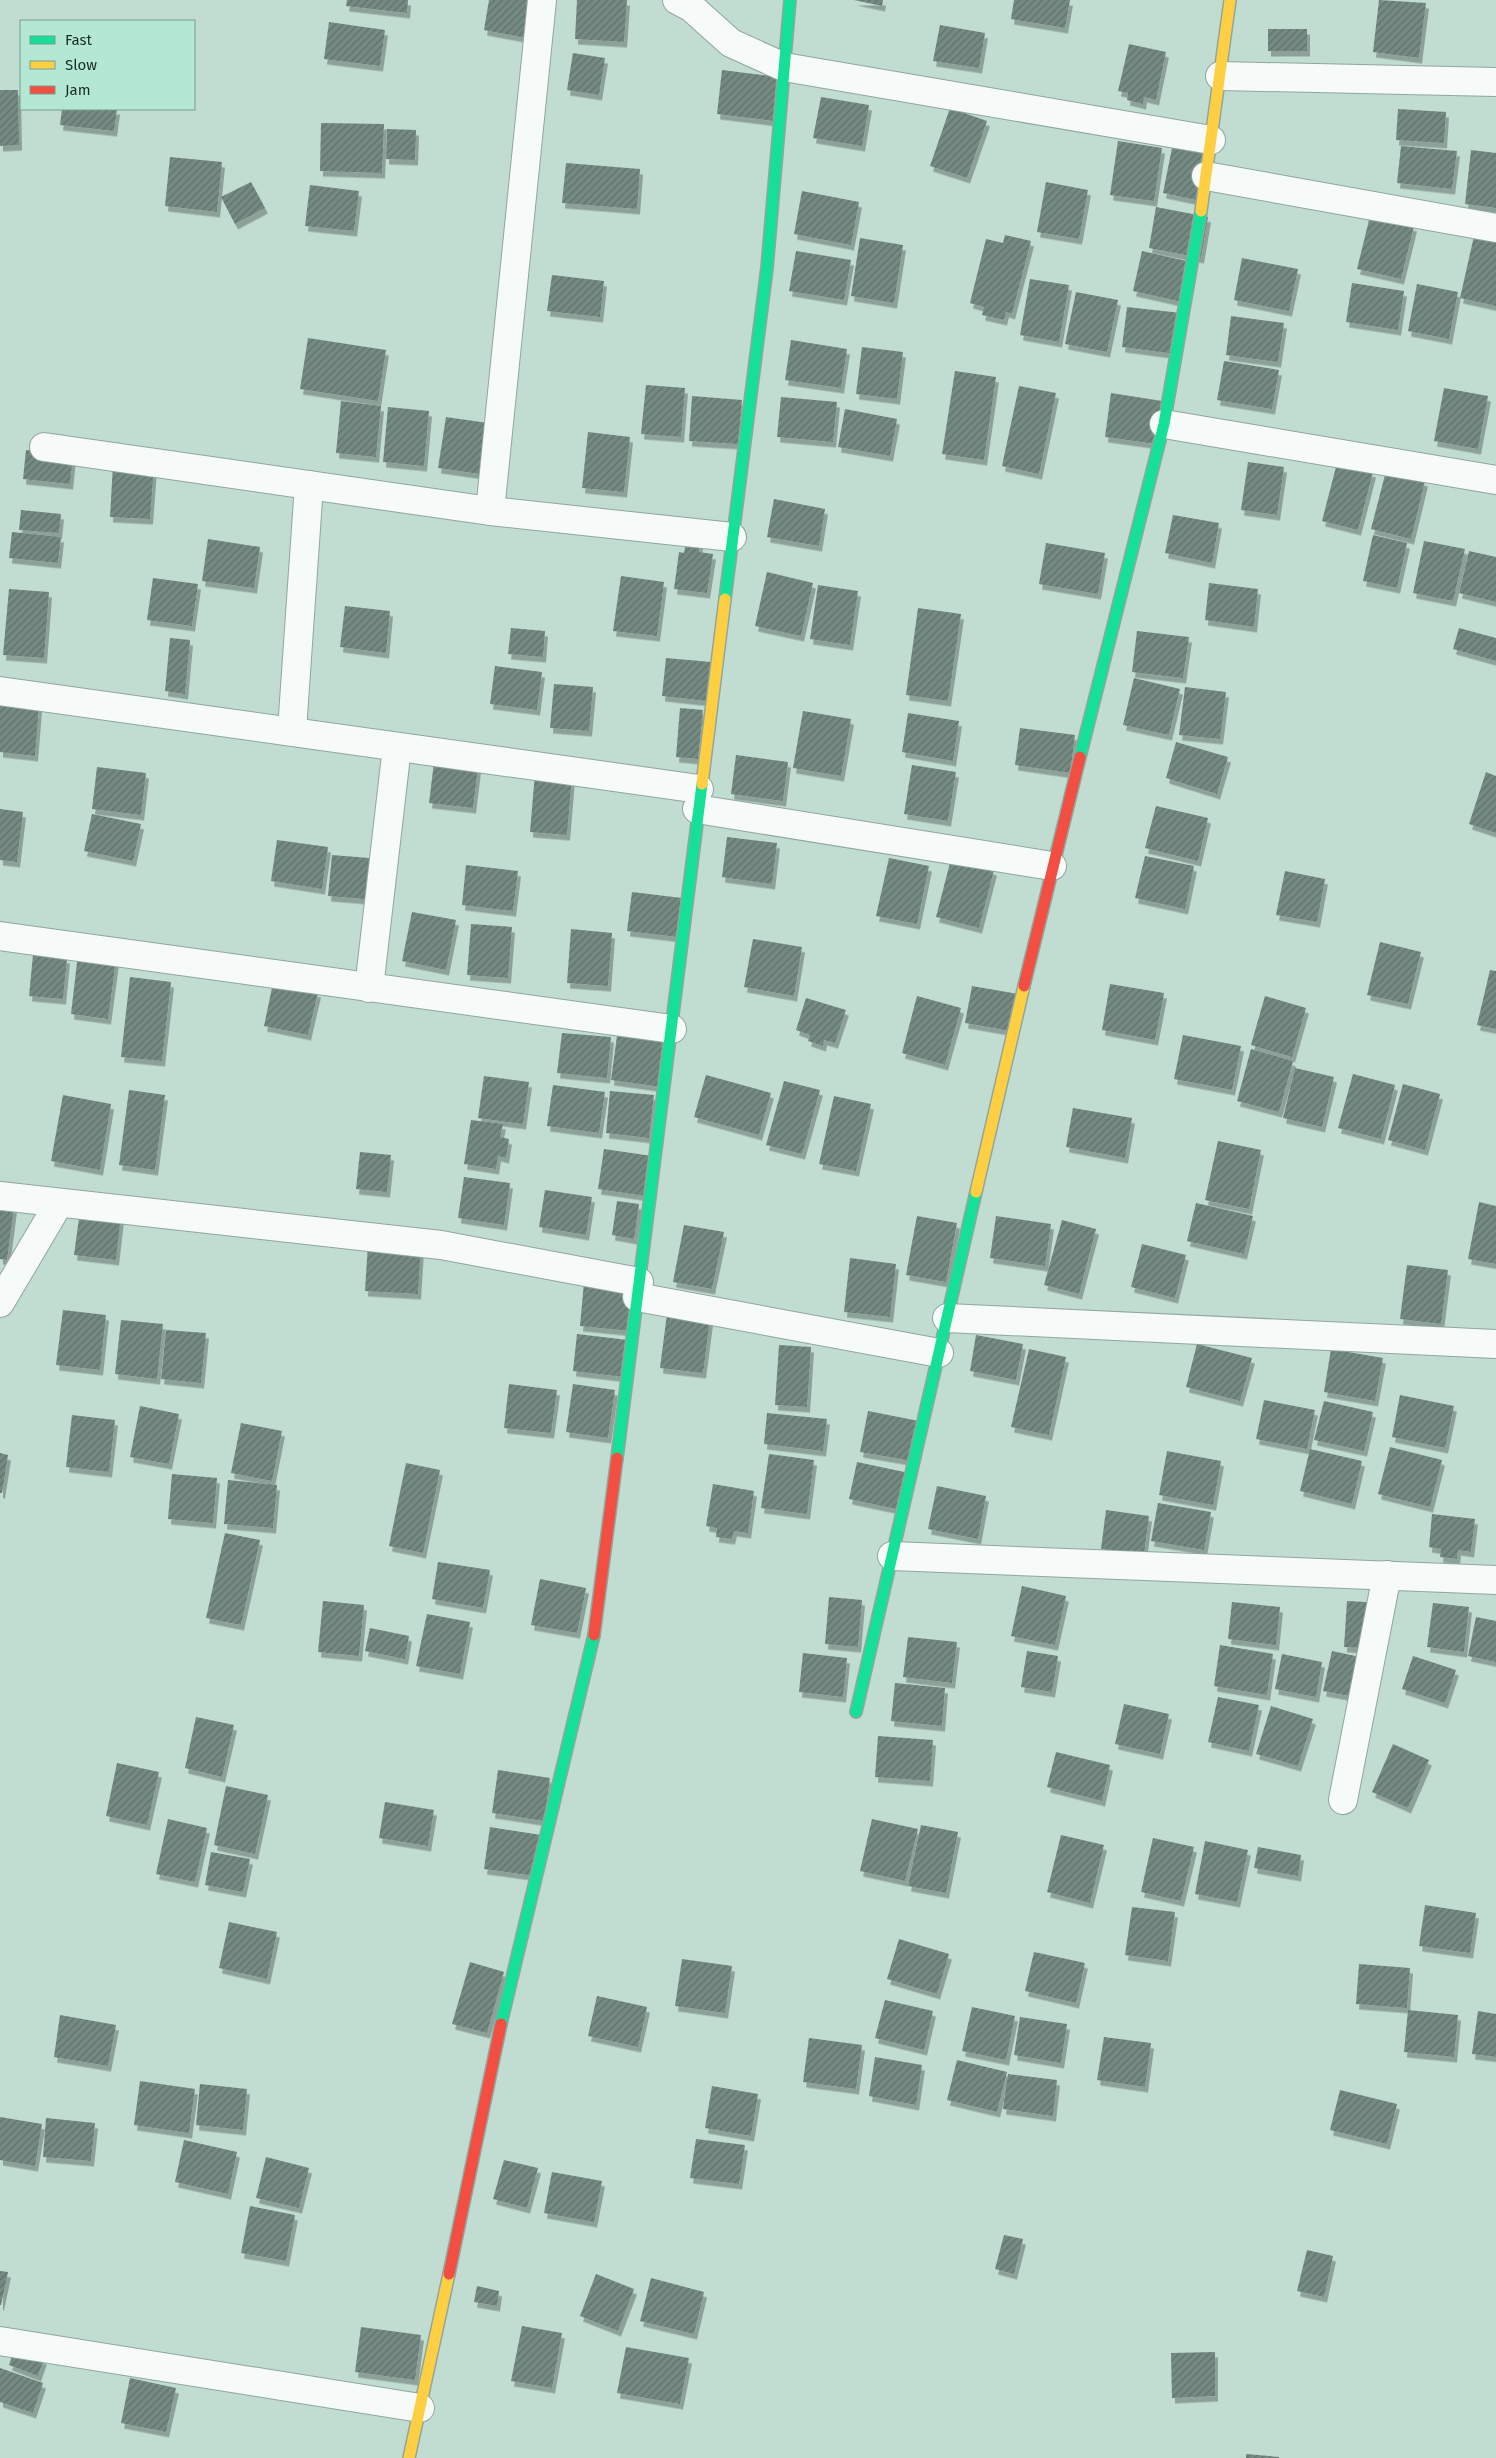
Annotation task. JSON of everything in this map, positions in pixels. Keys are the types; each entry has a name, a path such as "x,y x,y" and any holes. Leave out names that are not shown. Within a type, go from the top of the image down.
{"street":[{"path":"490,511 542,0"},
{"path":"676,0 692,8 731,42 784,67 1211,140"},
{"path":"409,2458 501,2023 594,1636 672,1029 698,799 767,268 790,0"},
{"path":"856,1712 1052,866 1164,424 1197,240 1230,0"},
{"path":"1220,76 1496,82"},
{"path":"1206,176 1496,228"},
{"path":"1164,424 1496,480"},
{"path":"44,447 490,511 732,537"},
{"path":"292,730 309,485"},
{"path":"0,691 292,730 397,747 698,799 1052,866"},
{"path":"369,988 397,747"},
{"path":"0,936 672,1029"},
{"path":"0,1196 441,1245 638,1290 939,1353"},
{"path":"0,1303 59,1203"},
{"path":"947,1318 1496,1344"},
{"path":"892,1556 1496,1580"},
{"path":"1344,1800 1387,1575"},
{"path":"0,2341 420,2408"}],"building":[{"path":"347,0 408,0 407,13 346,6"},
{"path":"489,0 544,0 537,40 484,30"},
{"path":"577,0 627,0 624,42 575,39"},
{"path":"854,0 883,0 882,6"},
{"path":"1014,0 1070,0 1065,28 1011,19"},
{"path":"1379,0 1426,3 1419,58 1373,52"},
{"path":"329,22 385,30 380,66 324,59"},
{"path":"940,25 985,33 979,68 933,61"},
{"path":"1268,29 1307,29 1307,51 1268,51"},
{"path":"1129,44 1166,52 1156,100 1144,97 1143,104 1127,100 1128,93 1118,91"},
{"path":"573,53 605,58 599,95 567,90"},
{"path":"722,70 779,77 774,121 717,114"},
{"path":"0,90 18,90 19,145 0,146"},
{"path":"821,97 869,105 862,146 813,138"},
{"path":"950,108 987,121 967,178 930,166"},
{"path":"1398,109 1446,112 1444,143 1396,140"},
{"path":"62,110 117,110 114,131 60,125"},
{"path":"321,123 384,124 382,173 320,171"},
{"path":"387,129 416,130 415,160 386,159"},
{"path":"1118,141 1162,148 1154,201 1110,195"},
{"path":"1173,143 1211,151 1201,201 1163,193"},
{"path":"1401,146 1457,151 1452,189 1397,183"},
{"path":"1471,150 1496,153 1496,208 1465,204"},
{"path":"170,157 222,162 217,212 165,206"},
{"path":"566,163 640,169 637,209 562,203"},
{"path":"251,182 265,208 235,224 221,197"},
{"path":"1046,182 1088,190 1079,239 1037,232"},
{"path":"310,185 359,191 354,231 305,226"},
{"path":"802,191 859,202 851,245 794,234"},
{"path":"1156,207 1208,217 1201,258 1149,248"},
{"path":"1370,216 1414,226 1401,279 1357,269"},
{"path":"1005,235 1031,241 1012,314 1006,312 1004,320 982,315 984,307 970,303 986,239 1003,243"},
{"path":"1474,236 1496,241 1496,306 1460,298"},
{"path":"860,238 903,245 894,303 851,296"},
{"path":"796,251 851,260 844,300 789,291"},
{"path":"1142,251 1191,262 1182,302 1133,291"},
{"path":"1242,258 1298,269 1289,311 1234,300"},
{"path":"552,275 604,281 600,317 547,311"},
{"path":"1030,279 1069,285 1059,342 1020,335"},
{"path":"1352,283 1404,291 1398,330 1346,322"},
{"path":"1417,284 1458,292 1449,339 1408,331"},
{"path":"1076,292 1118,300 1107,352 1065,344"},
{"path":"1127,307 1181,313 1176,354 1122,347"},
{"path":"1231,316 1284,323 1278,362 1226,355"},
{"path":"308,338 386,350 378,401 300,389"},
{"path":"791,340 847,349 841,388 785,380"},
{"path":"862,347 903,352 897,399 856,394"},
{"path":"1224,361 1279,370 1272,409 1217,400"},
{"path":"955,371 996,377 984,460 942,454"},
{"path":"646,385 685,388 681,437 641,434"},
{"path":"1019,386 1056,393 1039,474 1002,466"},
{"path":"1444,388 1488,396 1478,449 1434,441"},
{"path":"1111,393 1162,401 1156,444 1105,437"},
{"path":"692,396 742,400 738,444 689,441"},
{"path":"781,397 837,402 833,442 777,437"},
{"path":"341,401 381,406 376,457 336,453"},
{"path":"388,407 429,411 424,466 383,462"},
{"path":"845,409 897,419 890,456 838,447"},
{"path":"446,417 488,423 480,474 438,468"},
{"path":"588,432 630,437 624,492 582,488"},
{"path":"26,450 73,455 70,484 23,479"},
{"path":"1248,462 1284,467 1277,515 1241,510"},
{"path":"1337,463 1373,472 1358,530 1322,521"},
{"path":"113,464 154,466 150,519 110,517"},
{"path":"1386,471 1425,481 1411,539 1371,529"},
{"path":"774,499 825,509 819,546 767,537"},
{"path":"21,510 61,514 59,533 19,530"},
{"path":"1173,515 1219,523 1212,563 1165,553"},
{"path":"12,532 61,537 58,563 9,558"},
{"path":"1373,535 1407,543 1397,588 1363,581"},
{"path":"208,539 260,547 254,588 202,581"},
{"path":"1424,541 1465,549 1453,601 1413,593"},
{"path":"686,542 700,543 699,552 713,554 707,593 674,589 679,552 684,553"},
{"path":"1046,543 1105,553 1098,594 1039,584"},
{"path":"1469,551 1496,557 1496,602 1459,593"},
{"path":"767,572 813,583 801,636 755,626"},
{"path":"621,576 664,582 657,636 613,631"},
{"path":"153,578 198,584 192,626 147,620"},
{"path":"1209,583 1258,589 1254,627 1205,620"},
{"path":"818,585 858,591 850,645 810,639"},
{"path":"9,589 49,592 44,658 3,655"},
{"path":"345,606 390,611 386,653 340,647"},
{"path":"918,608 961,614 948,701 906,695"},
{"path":"511,628 545,631 543,657 508,654"},
{"path":"1459,628 1496,638 1496,661 1453,649"},
{"path":"1137,631 1189,637 1183,678 1132,672"},
{"path":"170,638 190,640 185,694 165,691"},
{"path":"666,658 711,662 707,701 662,696"},
{"path":"495,666 542,672 537,710 490,704"},
{"path":"1134,678 1180,689 1169,735 1123,725"},
{"path":"554,684 593,687 589,731 550,728"},
{"path":"1185,687 1226,692 1220,739 1179,735"},
{"path":"0,702 39,706 35,756 0,752"},
{"path":"680,708 703,710 698,759 676,757"},
{"path":"803,711 851,719 841,776 793,768"},
{"path":"908,713 959,721 953,761 902,752"},
{"path":"1020,728 1075,735 1070,773 1015,765"},
{"path":"1176,742 1228,757 1217,794 1166,778"},
{"path":"435,754 479,759 473,808 429,803"},
{"path":"736,755 788,762 783,801 731,794"},
{"path":"912,765 956,772 948,821 904,814"},
{"path":"97,767 146,773 141,815 92,809"},
{"path":"1486,772 1496,776 1496,833 1469,824"},
{"path":"535,773 572,776 567,835 530,832"},
{"path":"1156,806 1208,818 1198,861 1145,848"},
{"path":"0,809 23,812 17,862 0,860"},
{"path":"92,814 141,824 133,861 84,851"},
{"path":"727,837 777,843 772,884 722,877"},
{"path":"277,840 328,847 322,889 271,881"},
{"path":"332,855 381,859 377,900 328,896"},
{"path":"1145,856 1194,866 1185,909 1135,898"},
{"path":"889,858 929,866 917,924 876,916"},
{"path":"951,859 994,870 979,928 936,917"},
{"path":"466,865 518,871 513,911 462,905"},
{"path":"1285,871 1325,879 1317,922 1276,915"},
{"path":"632,892 682,898 678,937 627,931"},
{"path":"412,912 456,920 446,970 402,961"},
{"path":"471,924 512,927 508,978 467,975"},
{"path":"571,929 612,933 608,986 567,983"},
{"path":"753,939 802,947 794,996 744,987"},
{"path":"1380,942 1421,952 1408,1004 1367,995"},
{"path":"78,954 116,960 108,1019 71,1014"},
{"path":"33,955 67,958 63,999 29,996"},
{"path":"1490,970 1496,971 1496,1029 1477,1025"},
{"path":"130,977 171,982 162,1061 121,1057"},
{"path":"273,983 318,992 308,1035 264,1026"},
{"path":"1110,984 1164,993 1155,1040 1102,1030"},
{"path":"972,986 1018,994 1011,1031 965,1023"},
{"path":"917,996 961,1008 945,1065 902,1053"},
{"path":"1265,996 1306,1008 1292,1057 1251,1045"},
{"path":"806,998 846,1010 835,1043 824,1040 823,1046 808,1041 810,1035 796,1030"},
{"path":"562,1033 611,1037 607,1078 557,1073"},
{"path":"1183,1035 1241,1046 1232,1090 1174,1079"},
{"path":"617,1036 667,1043 661,1087 611,1080"},
{"path":"1251,1049 1293,1061 1279,1112 1237,1101"},
{"path":"1295,1068 1334,1077 1322,1127 1283,1118"},
{"path":"1353,1074 1395,1085 1381,1139 1338,1128"},
{"path":"706,1075 771,1093 759,1135 694,1117"},
{"path":"484,1076 529,1082 523,1124 478,1118"},
{"path":"784,1081 820,1090 802,1154 766,1145"},
{"path":"1403,1084 1440,1094 1425,1150 1388,1140"},
{"path":"553,1085 605,1092 599,1133 547,1126"},
{"path":"129,1090 165,1095 155,1170 119,1165"},
{"path":"610,1091 654,1095 649,1138 606,1133"},
{"path":"63,1095 111,1104 100,1170 51,1161"},
{"path":"834,1096 871,1104 856,1171 819,1164"},
{"path":"1073,1108 1132,1118 1125,1158 1066,1147"},
{"path":"471,1120 503,1124 500,1137 509,1139 506,1158 498,1156 496,1169 464,1164"},
{"path":"1218,1141 1261,1150 1249,1209 1205,1200"},
{"path":"604,1149 652,1156 646,1196 598,1189"},
{"path":"360,1152 391,1155 387,1192 356,1189"},
{"path":"464,1177 510,1183 504,1225 458,1218"},
{"path":"545,1190 592,1197 586,1235 539,1227"},
{"path":"617,1201 639,1204 634,1239 612,1235"},
{"path":"1479,1202 1496,1206 1496,1264 1468,1259"},
{"path":"1196,1203 1253,1216 1244,1254 1187,1241"},
{"path":"0,1206 14,1207 7,1260 0,1259"},
{"path":"80,1211 121,1216 116,1260 74,1255"},
{"path":"917,1216 957,1223 946,1282 906,1275"},
{"path":"996,1216 1051,1224 1045,1266 990,1258"},
{"path":"1062,1220 1096,1229 1079,1294 1044,1285"},
{"path":"684,1225 724,1232 712,1289 673,1282"},
{"path":"368,1244 421,1247 418,1294 365,1291"},
{"path":"1142,1244 1186,1255 1175,1298 1131,1287"},
{"path":"850,1258 896,1264 890,1317 844,1312"},
{"path":"1407,1265 1448,1270 1441,1324 1400,1319"},
{"path":"584,1282 636,1287 631,1331 580,1326"},
{"path":"63,1310 106,1315 100,1370 56,1365"},
{"path":"667,1314 710,1320 703,1373 660,1368"},
{"path":"121,1320 163,1324 157,1379 115,1374"},
{"path":"166,1330 206,1333 201,1383 161,1379"},
{"path":"577,1334 628,1340 624,1377 573,1371"},
{"path":"976,1335 1023,1344 1016,1380 970,1371"},
{"path":"1197,1344 1252,1358 1240,1401 1186,1387"},
{"path":"779,1345 811,1347 807,1407 775,1405"},
{"path":"1029,1349 1066,1357 1049,1435 1011,1427"},
{"path":"1331,1349 1383,1358 1375,1401 1324,1392"},
{"path":"509,1384 557,1390 551,1433 504,1428"},
{"path":"573,1384 615,1390 608,1438 566,1432"},
{"path":"1400,1395 1454,1406 1445,1448 1392,1437"},
{"path":"1264,1400 1315,1410 1307,1449 1256,1439"},
{"path":"1324,1401 1373,1412 1364,1451 1314,1440"},
{"path":"140,1406 179,1414 169,1464 130,1457"},
{"path":"868,1411 919,1421 912,1461 860,1452"},
{"path":"767,1413 827,1419 823,1451 764,1444"},
{"path":"72,1415 115,1420 109,1472 66,1467"},
{"path":"241,1423 282,1431 272,1481 231,1473"},
{"path":"1390,1447 1442,1460 1430,1507 1378,1494"},
{"path":"1310,1449 1362,1461 1352,1504 1300,1491"},
{"path":"1167,1451 1221,1461 1213,1505 1159,1495"},
{"path":"0,1453 8,1455 2,1493 0,1493"},
{"path":"769,1454 814,1460 807,1514 761,1508"},
{"path":"857,1462 909,1473 901,1510 849,1499"},
{"path":"406,1463 440,1470 423,1553 389,1546"},
{"path":"172,1474 217,1478 213,1523 168,1519"},
{"path":"228,1480 277,1485 273,1528 224,1524"},
{"path":"713,1484 754,1491 748,1533 734,1531 732,1539 716,1537 717,1528 706,1526"},
{"path":"937,1486 986,1496 978,1539 928,1529"},
{"path":"1158,1503 1211,1512 1204,1550 1151,1541"},
{"path":"1106,1510 1149,1516 1144,1554 1101,1549"},
{"path":"1432,1514 1475,1519 1471,1552 1458,1550 1457,1559 1440,1557 1441,1549 1429,1547"},
{"path":"225,1533 260,1540 241,1625 206,1618"},
{"path":"438,1562 490,1570 483,1608 432,1599"},
{"path":"540,1579 586,1588 577,1633 531,1625"},
{"path":"1022,1586 1066,1596 1055,1645 1011,1636"},
{"path":"829,1597 862,1600 858,1647 825,1644"},
{"path":"323,1601 364,1605 359,1656 318,1652"},
{"path":"1347,1601 1384,1603 1382,1649 1344,1647"},
{"path":"1232,1602 1280,1607 1276,1645 1228,1639"},
{"path":"1433,1603 1469,1607 1464,1652 1427,1647"},
{"path":"427,1614 470,1622 460,1674 416,1666"},
{"path":"1476,1617 1496,1621 1496,1662 1468,1656"},
{"path":"370,1628 409,1636 405,1659 365,1651"},
{"path":"908,1637 957,1642 952,1683 903,1677"},
{"path":"1220,1645 1273,1654 1267,1695 1214,1686"},
{"path":"1027,1651 1058,1656 1052,1692 1021,1687"},
{"path":"1332,1651 1379,1661 1371,1700 1323,1691"},
{"path":"803,1653 847,1658 843,1697 799,1692"},
{"path":"1282,1654 1322,1662 1316,1697 1275,1689"},
{"path":"1413,1656 1456,1670 1445,1703 1402,1689"},
{"path":"895,1683 945,1688 942,1726 891,1721"},
{"path":"1218,1697 1259,1705 1249,1751 1208,1742"},
{"path":"1124,1704 1169,1714 1160,1754 1115,1744"},
{"path":"1271,1706 1313,1719 1298,1766 1256,1754"},
{"path":"196,1717 234,1725 222,1777 185,1768"},
{"path":"878,1736 933,1740 930,1781 875,1777"},
{"path":"1393,1744 1429,1760 1408,1808 1372,1792"},
{"path":"1056,1752 1110,1765 1102,1801 1047,1787"},
{"path":"117,1763 159,1772 147,1825 106,1816"},
{"path":"498,1770 550,1778 544,1821 492,1813"},
{"path":"226,1786 268,1795 255,1854 214,1845"},
{"path":"385,1802 434,1810 428,1846 379,1838"},
{"path":"168,1819 207,1828 195,1882 156,1874"},
{"path":"872,1819 918,1829 905,1881 860,1871"},
{"path":"921,1825 958,1832 946,1893 908,1886"},
{"path":"490,1827 541,1835 535,1876 484,1869"},
{"path":"1061,1835 1104,1845 1090,1903 1047,1892"},
{"path":"1153,1838 1194,1847 1181,1901 1141,1892"},
{"path":"1205,1841 1248,1850 1237,1902 1195,1894"},
{"path":"1258,1847 1301,1855 1298,1876 1254,1868"},
{"path":"211,1852 250,1859 243,1892 205,1885"},
{"path":"1425,1905 1476,1913 1470,1953 1419,1946"},
{"path":"1132,1907 1175,1912 1168,1961 1125,1955"},
{"path":"229,1922 277,1932 267,1979 219,1968"},
{"path":"899,1939 949,1954 937,1994 887,1979"},
{"path":"1034,1952 1085,1963 1076,2003 1025,1991"},
{"path":"682,1959 732,1966 725,2013 675,2006"},
{"path":"470,1962 504,1972 487,2033 452,2024"},
{"path":"1359,1964 1410,1968 1407,2008 1356,2004"},
{"path":"597,1996 647,2007 638,2047 588,2036"},
{"path":"885,2000 933,2011 924,2050 875,2038"},
{"path":"972,2007 1015,2016 1006,2060 962,2051"},
{"path":"1408,2010 1458,2015 1454,2057 1404,2052"},
{"path":"1478,2011 1496,2014 1496,2057 1472,2054"},
{"path":"60,2015 116,2025 108,2066 54,2057"},
{"path":"1020,2017 1067,2024 1061,2063 1014,2055"},
{"path":"1104,2037 1151,2043 1145,2087 1097,2080"},
{"path":"809,2038 862,2045 856,2089 803,2082"},
{"path":"875,2057 922,2065 916,2105 869,2096"},
{"path":"957,2060 1007,2072 997,2112 947,2100"},
{"path":"1008,2074 1057,2080 1053,2116 1003,2109"},
{"path":"140,2081 195,2089 189,2133 134,2125"},
{"path":"200,2084 247,2089 243,2130 196,2125"},
{"path":"712,2086 758,2094 751,2136 705,2128"},
{"path":"1340,2090 1397,2104 1387,2144 1330,2130"},
{"path":"0,2117 42,2124 35,2166 0,2160"},
{"path":"46,2118 95,2123 91,2161 43,2157"},
{"path":"696,2139 745,2145 739,2184 690,2178"},
{"path":"184,2140 237,2152 228,2194 175,2182"},
{"path":"266,2157 309,2168 299,2208 256,2198"},
{"path":"504,2160 538,2168 527,2208 493,2199"},
{"path":"552,2172 602,2181 594,2222 544,2213"},
{"path":"250,2206 295,2215 286,2261 241,2253"},
{"path":"1004,2235 1023,2239 1014,2274 995,2269"},
{"path":"1307,2250 1333,2256 1324,2297 1297,2291"},
{"path":"0,2271 8,2272 1,2305 0,2305"},
{"path":"596,2274 634,2289 618,2331 580,2316"},
{"path":"651,2278 704,2292 694,2334 640,2321"},
{"path":"477,2286 499,2291 497,2306 474,2302"},
{"path":"522,2326 562,2333 552,2388 511,2381"},
{"path":"361,2327 421,2335 415,2380 355,2372"},
{"path":"626,2347 689,2358 680,2404 617,2393"},
{"path":"15,2348 44,2359 38,2376 9,2365"},
{"path":"1215,2352 1215,2396 1172,2398 1171,2353"},
{"path":"0,2368 43,2383 33,2413 0,2402"},
{"path":"130,2378 176,2388 166,2432 121,2423"},
{"path":"1246,2454 1279,2457 1279,2458 1246,2458"}],"traffic: fast":[{"path":"725,599 767,268 790,0"},
{"path":"1080,757 1164,424 1201,211"},
{"path":"617,1458 702,784"},
{"path":"856,1712 976,1192"},
{"path":"501,2024 594,1635"}],"traffic: slow":[{"path":"1201,211 1230,0"},
{"path":"702,784 725,599"},
{"path":"976,1192 1024,986"},
{"path":"409,2458 449,2274"}],"traffic: jam":[{"path":"1024,986 1080,757"},
{"path":"594,1635 617,1458"},
{"path":"449,2274 501,2024"}]}
